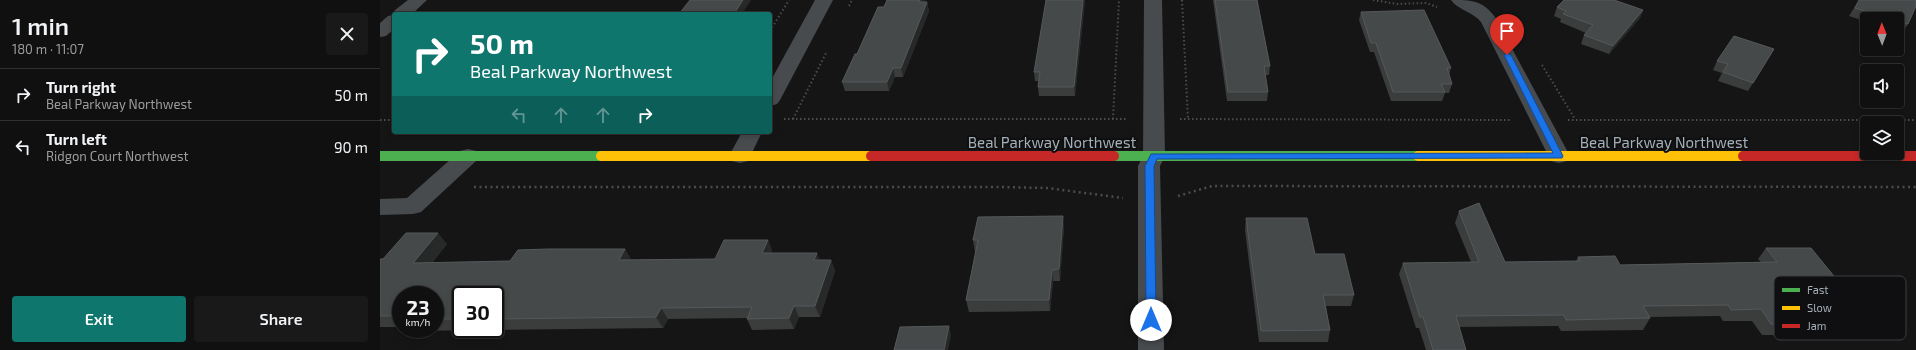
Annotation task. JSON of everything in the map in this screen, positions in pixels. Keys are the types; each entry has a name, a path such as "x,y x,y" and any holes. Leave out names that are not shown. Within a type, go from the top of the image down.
{"main road":[{"name":"Beal Parkway Northwest","path":"380,156 1916,156"}],"street":[{"path":"403,12 418,0"},
{"path":"772,96 824,0"},
{"path":"1151,350 1149,166 1154,156 1153,0"},
{"path":"1452,4 1482,12 1489,21 1559,156"},
{"path":"380,32 392,22"},
{"path":"740,156 751,134"},
{"path":"380,206 413,206 468,156"}],"path":[{"path":"772,29 789,0"},
{"path":"849,7 852,0"},
{"path":"1113,119 1119,0"},
{"path":"1182,0 1188,119"},
{"path":"1373,0 1396,4 1452,4"},
{"path":"793,119 828,49"},
{"path":"1507,115 1509,120"},
{"path":"778,119 1916,120"},
{"path":"380,120 392,120"},
{"path":"433,188 480,186 1008,187 1047,188 1118,198 1150,198 1172,197 1212,186 1916,187"}],"building":[{"path":"690,0 743,0 735,12 681,12"},
{"path":"887,0 920,0 919,2 927,2 901,68 893,68 887,82 842,82 855,54 857,54 878,7 884,7"},
{"path":"1046,0 1083,0 1074,87 1038,87 1040,72 1034,72"},
{"path":"1215,0 1257,0 1270,66 1264,66 1268,92 1228,92"},
{"path":"1564,0 1614,0 1643,10 1613,46 1584,35 1593,25 1563,14 1566,11 1557,7"},
{"path":"1859,0 1916,0 1916,6 1908,24 1904,23 1904,12 1868,12 1855,8"},
{"path":"1424,10 1451,68 1447,68 1452,84 1441,84 1445,92 1393,92 1376,43 1371,43 1361,12"},
{"path":"1734,36 1774,49 1753,83 1723,72 1728,64 1717,61"},
{"path":"1479,203 1505,262 1580,261 1578,257 1615,256 1620,265 1777,262 1766,248 1811,248 1834,276 1774,276 1774,324 1771,324 1761,309 1731,310 1728,305 1643,306 1650,318 1566,320 1564,315 1456,316 1466,350 1433,350 1423,317 1420,317 1403,263 1479,262 1459,211"},
{"path":"1063,216 1059,269 1052,270 1049,300 966,300 978,240 973,240 978,217"},
{"path":"1246,218 1307,218 1315,254 1344,254 1354,295 1323,295 1330,330 1261,331"},
{"path":"406,233 438,233 413,263 510,261 518,250 548,249 625,249 619,260 715,259 724,240 768,240 762,253 817,253 814,260 831,260 815,306 794,306 789,318 747,319 752,307 661,308 656,317 504,319 504,286 452,286 452,319 444,319 444,286 392,286 392,316 380,316 380,259 383,259"},
{"path":"949,326 944,350 894,350 900,327"}],"traffic: fast":[{"path":"380,156 601,156"},
{"path":"1114,156 1418,156"}],"traffic: slow":[{"path":"601,156 871,156"},
{"path":"1418,156 1743,156"}],"traffic: jam":[{"path":"871,156 1114,156"},
{"path":"1743,156 1916,156"}],"route":[{"path":"1151,320 1149,166 1154,156 1559,156 1507,55"}]}
